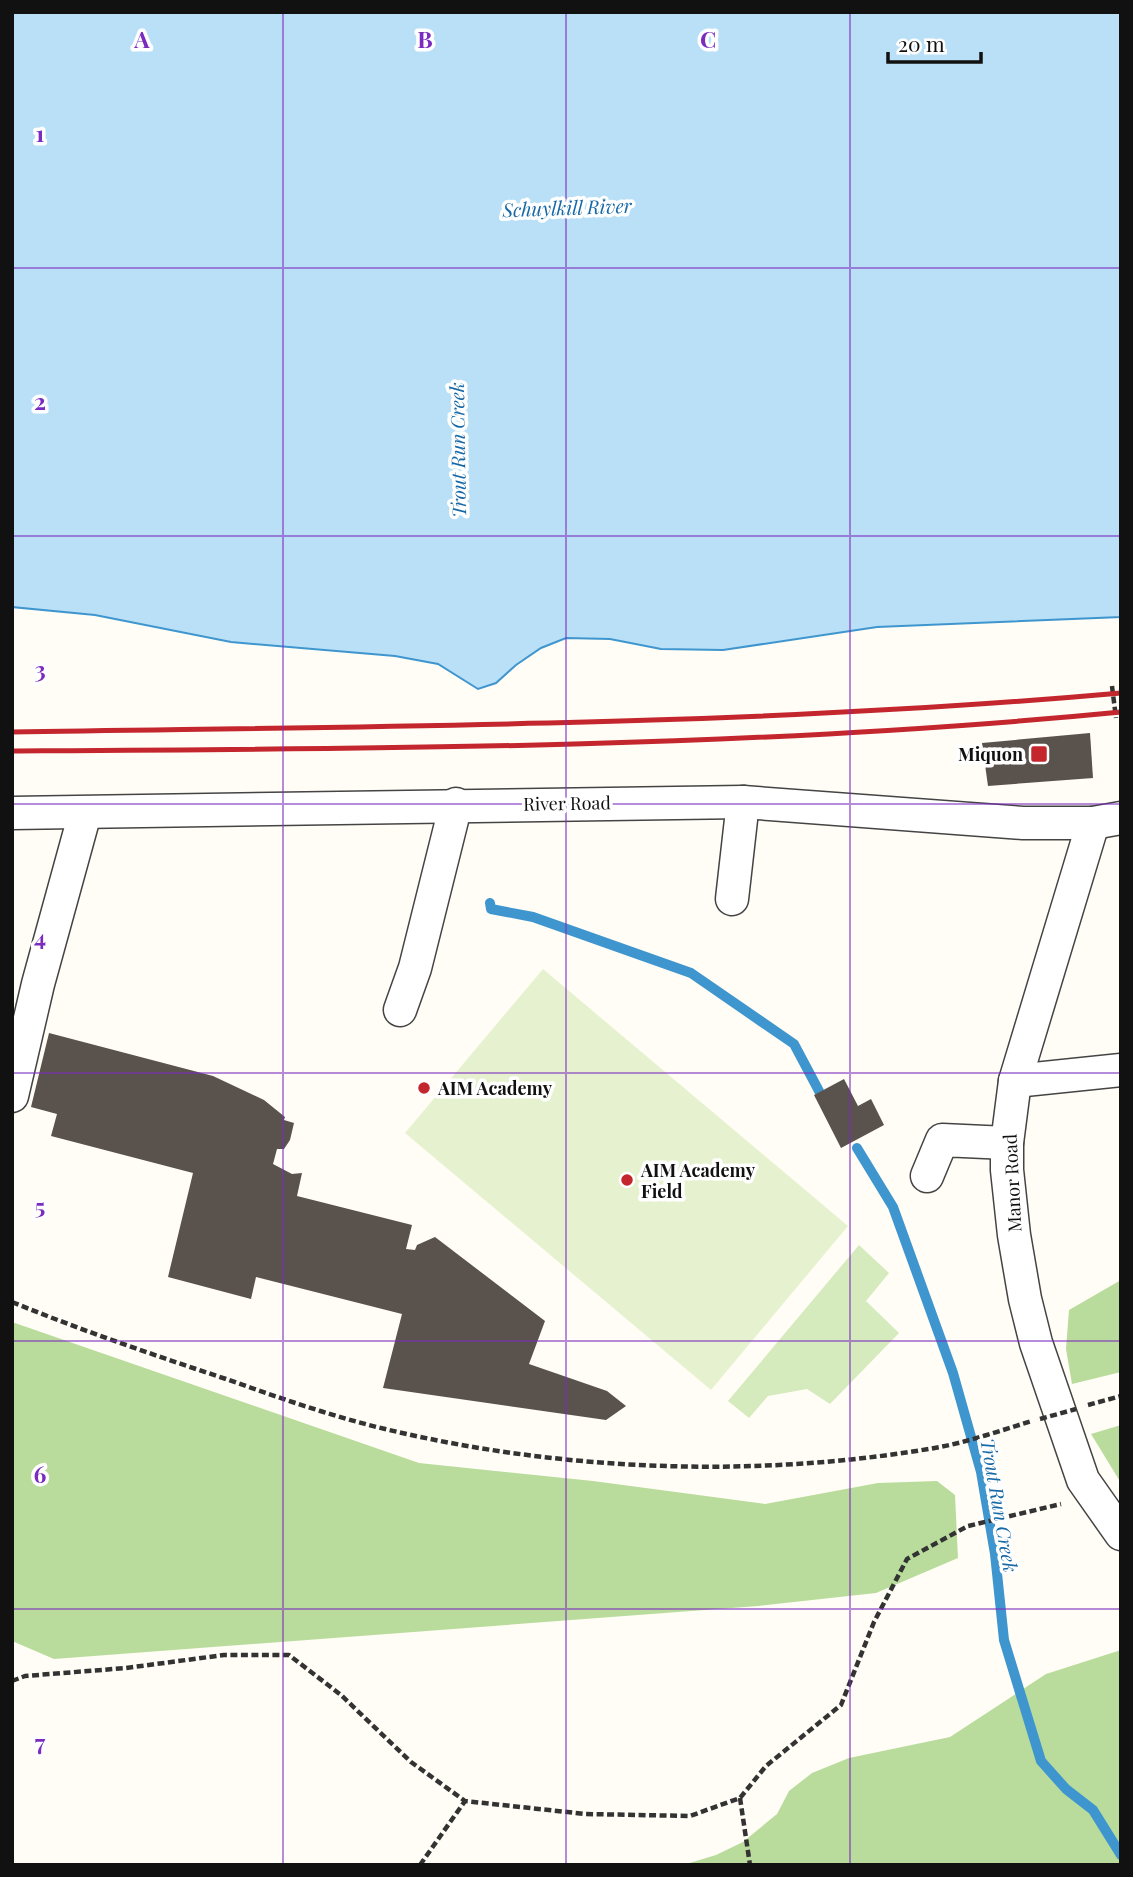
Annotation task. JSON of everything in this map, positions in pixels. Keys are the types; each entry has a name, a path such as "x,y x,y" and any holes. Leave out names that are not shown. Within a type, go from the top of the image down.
{"street":[{"name":"River Road","path":"12,813 456,804 743,802 1024,823 1107,820"},
{"path":"732,899 743,802"},
{"path":"400,1010 415,968 456,804"},
{"path":"12,1096 25,983 85,813"},
{"name":"Manor Road","path":"1107,820 1015,1081 1007,1143 1010,1203 1025,1299 1083,1480 1121,1534"},
{"path":"1015,1081 1121,1070"},
{"path":"927,1176 942,1140 1007,1143"}],"path":[{"path":"1112,686 1116,718"},
{"path":"12,1302 107,1341 317,1412 400,1433 519,1452 704,1468 807,1464 942,1446 1121,1396"},
{"path":"12,1681 25,1676 126,1668 225,1655 289,1655 341,1695 411,1762 465,1801 585,1814 690,1816 740,1798 766,1766 841,1705 874,1622 907,1559 968,1526 1092,1496"},
{"path":"740,1798 750,1865"},
{"path":"420,1865 465,1801"}],"green space":[{"name":"AIM Academy Field","path":"543,969 848,1226 711,1390 405,1133"},
{"path":"859,1245 889,1273 866,1301 899,1333 830,1404 807,1389 768,1396 749,1418 728,1401"},
{"path":"1121,1280 1121,1372 1072,1384 1066,1349 1069,1310"},
{"path":"12,1322 419,1463 593,1481 765,1504 878,1483 937,1481 955,1495 958,1558 876,1593 758,1606 54,1659 12,1641"},
{"path":"1121,1425 1121,1483 1091,1434"},
{"path":"1121,1650 1121,1865 683,1865 716,1855 743,1842 777,1814 789,1791 812,1773 849,1758 950,1737 1046,1674"}],"water":[{"name":"Schuylkill River","path":"12,12 1121,12 1121,617 877,627 723,650 661,649 610,639 566,638 541,648 496,683 478,689 438,664 395,656 231,642 95,615 12,607"}],"building":[{"name":"Miquon","path":"1090,733 1093,778 988,786 982,743"},
{"path":"49,1033 213,1076 264,1100 285,1117 284,1120 294,1123 290,1140 284,1149 277,1149 273,1164 292,1174 302,1173 297,1196 412,1225 406,1249 415,1250 417,1245 435,1237 545,1321 529,1364 607,1391 626,1406 606,1420 383,1388 402,1314 256,1277 251,1299 168,1277 193,1173 51,1136 57,1114 31,1107"},
{"path":"844,1079 858,1106 871,1099 884,1125 841,1148 814,1095"}],"waterway":[{"name":"Trout Run Creek","path":"490,903 491,909 533,917 691,973 794,1044 819,1091"},
{"name":"Trout Run Creek","path":"857,1148 893,1207 953,1373 981,1472 995,1554 1004,1640 1041,1761 1066,1789 1093,1810 1121,1855"}],"railway":[{"path":"12,732 567,723 844,712 1121,693"},
{"path":"12,751 428,747 706,740 983,724 1121,712"}],"place":[{"name":"Miquon","path":"1039,754"},
{"name":"AIM Academy","path":"424,1088"},
{"name":"AIM Academy Field","path":"627,1180"}]}
